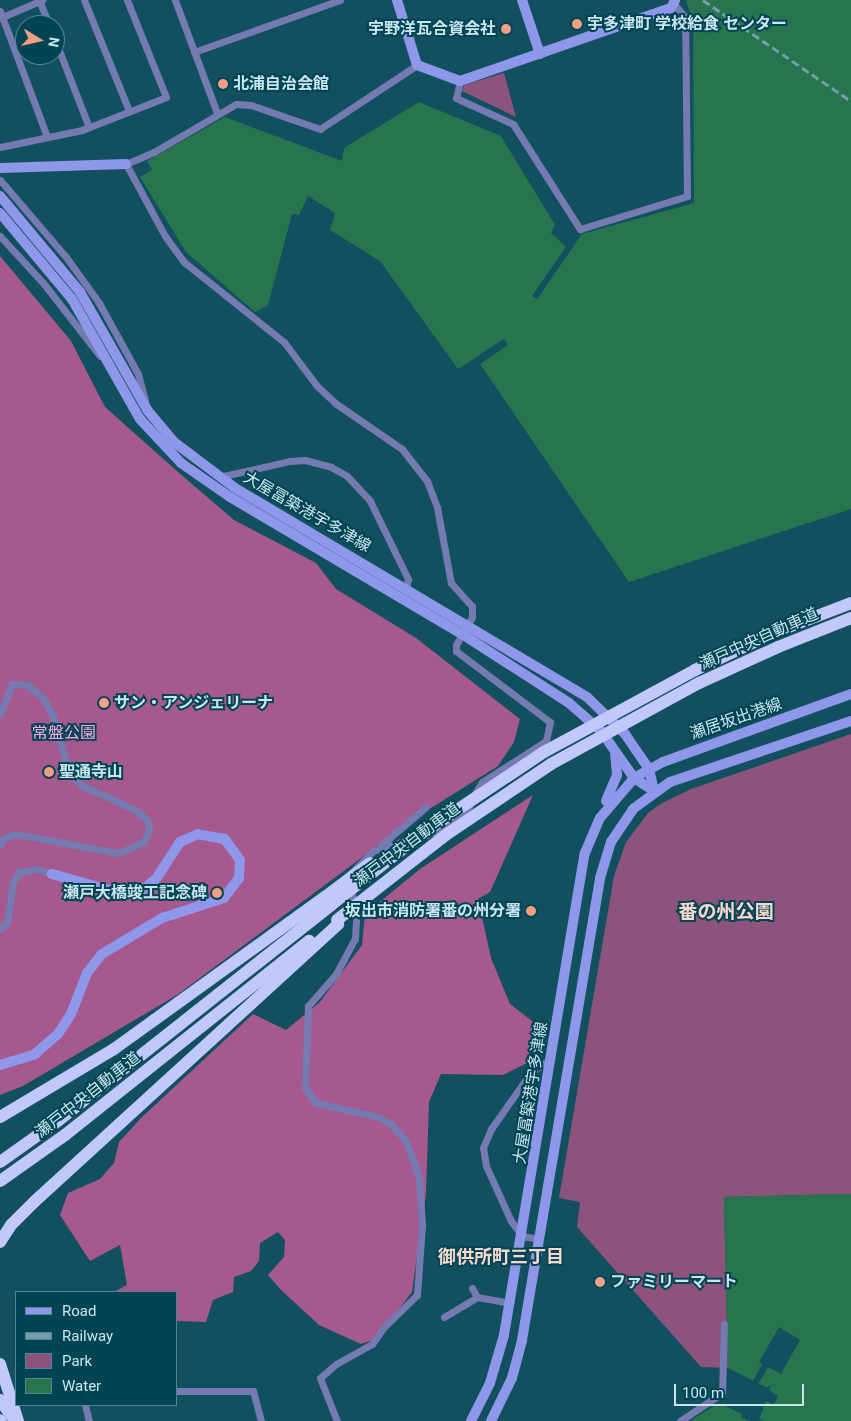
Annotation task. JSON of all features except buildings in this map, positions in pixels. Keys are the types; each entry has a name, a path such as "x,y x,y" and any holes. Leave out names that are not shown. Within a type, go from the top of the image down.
{"highway":[{"name":"瀬戸中央自動車道","path":"0,1162 59,1120 328,901 393,845 560,743 695,670 773,633 851,603"},
{"name":"瀬戸中央自動車道","path":"0,1181 65,1135 338,922 408,864 551,764 625,722 760,655 851,618"},
{"path":"0,1118 114,1049 328,901"},
{"path":"0,1242 11,1225 41,1195 338,922"},
{"path":"0,1364 18,1421"},
{"path":"0,1400 14,1421"}],"main road":[{"path":"398,0 417,65 460,81 540,54 674,2"},
{"path":"522,0 540,54"},
{"path":"0,168 126,164"},
{"name":"大屋冨築港宇多津線","path":"0,196 80,292 148,411 174,442 220,477 468,624 601,708 625,734 649,769 654,790"},
{"name":"大屋冨築港宇多津線","path":"0,213 72,299 115,377 153,436 181,463 212,486 462,634 569,703 611,743 634,778 654,790"},
{"path":"212,486 220,477"},
{"name":"瀬居坂出港線","path":"634,778 679,755 851,694"},
{"path":"654,790 688,774 851,721"},
{"path":"585,853 596,819 612,792 617,775 611,743"},
{"name":"大屋冨築港宇多津線","path":"471,1420 495,1370 510,1303 585,853 600,818 634,778"},
{"name":"大屋冨築港宇多津線","path":"491,1421 517,1358 606,854 625,819 654,790"},
{"path":"0,1065 35,1054 58,1034 72,1014 87,973 102,954 162,918 224,898 236,885 240,860 225,838 198,834 180,842 156,879 141,891 120,893 52,874"},
{"path":"565,974 584,977"}],"street":[{"path":"45,15 40,0 1,15 47,137"},
{"path":"84,0 129,111"},
{"path":"0,147 89,127 166,97 127,0"},
{"path":"175,0 217,113"},
{"path":"194,52 340,0"},
{"path":"460,81 456,98 513,124 580,229 687,196 684,17 674,2"},
{"path":"65,65 89,127"},
{"path":"373,851 432,834 448,825 468,807 482,782 534,751 546,741 550,733 550,722 456,651 468,624 472,606 451,583 437,507 418,467 384,434 327,395 284,342 184,262 166,236 126,164 154,152 217,113 236,104 250,105 320,129 417,65"},
{"path":"0,180 66,257 100,302 138,374 148,411"},
{"path":"0,236 66,311 115,377"},
{"path":"220,477 290,461 305,460 331,467 346,476 370,501 408,580 406,588"},
{"path":"308,543 313,533"},
{"path":"0,714 12,684 28,685 43,698 52,714 69,772 81,785 135,810 148,821 149,829 144,842 118,853 15,834 4,838 0,845"},
{"path":"337,1421 320,1378 336,1364 372,1344 383,1328 417,1295 422,1225 419,1177 406,1140 391,1124 380,1117 316,1104 305,1088 303,1074 308,1006 336,974 353,945 356,917 349,875 373,851 426,807"},
{"path":"0,929 7,923 13,883 19,872 37,869 52,874"},
{"path":"539,1239 522,1236 507,1214 486,1166 483,1148 491,1129 531,1072 552,1059"},
{"path":"472,1288 477,1297"},
{"path":"444,1317 477,1297 510,1303"},
{"path":"680,1421 722,1393 725,1382 724,1324"},
{"path":"178,1390 253,1391 261,1421"},
{"path":"85,1406 89,1421"}],"green space":[{"path":"504,73 516,117 462,91 464,85"},
{"name":"常盤公園","path":"0,256 71,341 105,407 178,472 234,520 316,563 336,589 416,638 520,719 514,742 498,766 415,818 177,995 23,1086 0,1095"},
{"path":"851,734 851,1194 724,1197 728,1368 701,1367 577,1227 580,1202 559,1198 614,876 626,842 648,813 662,803 691,789"},
{"path":"533,795 490,892 478,899 491,958 510,1004 536,1024 536,1040 527,1063 503,1075 441,1074 429,1102 426,1194 412,1292 376,1339 361,1344 319,1325 280,1289 268,1275 284,1257 285,1240 278,1232 260,1243 259,1261 251,1271 234,1277 233,1292 213,1300 206,1322 178,1321 178,1291 116,1291 127,1285 120,1245 90,1261 60,1215 68,1193 100,1179 114,1163 119,1142 142,1117 253,1014 286,1030 320,1002 362,945 365,914 420,869"}],"water":[{"path":"686,0 851,0 851,509 629,582 480,364 508,345 504,339 458,369 380,261 330,230 335,213 308,196 299,215 292,214 268,305 255,312 186,252 140,177 152,170 147,161 225,117 342,161 344,148 419,102 501,136 555,225 551,233 566,247 532,296 537,299 582,234 694,203 693,21"},
{"path":"851,1194 851,1421 763,1421 759,1419 766,1401 774,1405 778,1396 769,1390 771,1386 766,1387 728,1368 724,1197"},
{"path":"723,1405 742,1414 741,1417 749,1421 690,1421 714,1406"}],"pier":[{"path":"779,1327 800,1340 781,1374 768,1367 758,1384 753,1381 762,1364 759,1362"}],"railway":[{"path":"703,0 851,101"}],"place":[{"name":"宇多津町 学校給食 センター","path":"577,24"},
{"name":"宇野洋瓦合資会社","path":"506,29"},
{"name":"北浦自治会館","path":"223,84"},
{"name":"サン・アンジェリーナ","path":"104,703"},
{"name":"聖通寺山","path":"49,772"},
{"name":"瀬戸大橋竣工記念碑","path":"217,893"},
{"name":"坂出市消防署番の州分署","path":"531,911"},
{"name":"ファミリーマート","path":"600,1282"}],"district":[{"name":"番の州公園","path":"726,912"},
{"name":"御供所町三丁目","path":"501,1257"}]}
